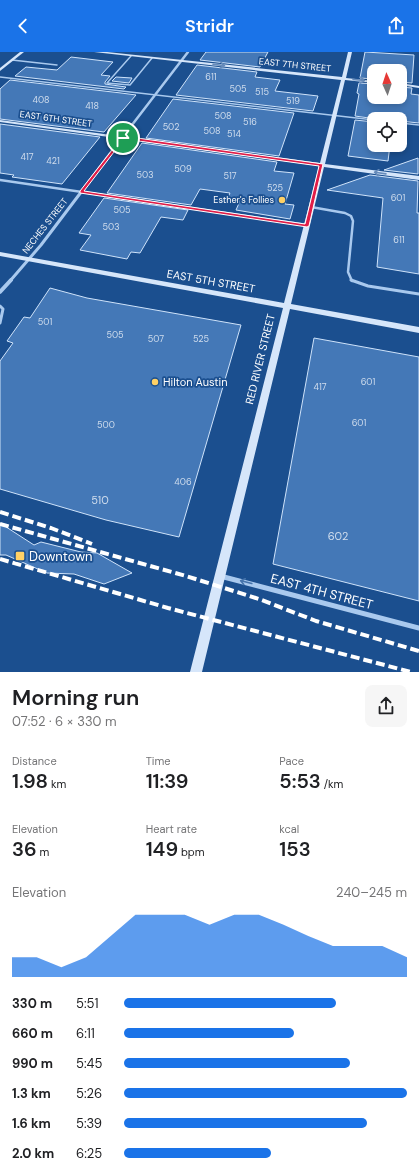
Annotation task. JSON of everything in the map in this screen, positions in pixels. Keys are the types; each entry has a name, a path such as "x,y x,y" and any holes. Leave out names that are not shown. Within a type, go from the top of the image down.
{"main road":[{"path":"0,70 22,52"},
{"name":"EAST 7TH STREET","path":"96,52 367,81"},
{"name":"RED RIVER STREET","path":"196,672 350,52"},
{"path":"407,85 419,86"},
{"name":"EAST 6TH STREET","path":"0,121 419,178"},
{"name":"EAST 5TH STREET","path":"0,254 419,330"}],"street":[{"name":"NECHES STREET","path":"0,292 29,260 188,52"},
{"name":"EAST 4TH STREET","path":"220,576 419,628"}],"lane":[{"path":"131,56 108,82 130,85 152,58"},
{"path":"12,60 57,65"},
{"path":"0,77 367,119"},
{"path":"407,124 419,126"},
{"path":"0,180 307,226"},
{"path":"311,207 344,213 352,216 353,221 348,272 352,281 368,286 419,294"},
{"path":"0,306 3,309 0,323"}],"building":[{"path":"206,52 268,52 260,67 200,60"},
{"path":"365,52 414,55 412,83 407,83 407,64 367,64 367,78 360,78"},
{"path":"71,57 113,62 101,75 110,76 105,84 126,87 124,89 15,76 26,67 57,70"},
{"path":"197,65 257,72 255,77 280,80 275,91 318,96 313,111 176,95"},
{"path":"116,77 132,78 129,83 112,81"},
{"path":"10,80 136,95 104,132 0,119 0,89"},
{"path":"359,83 367,84 367,104 407,104 407,88 412,88 411,94 419,95 419,123 407,122 407,112 367,112 367,118 355,116 359,94 357,93"},
{"path":"173,99 294,113 279,156 146,138"},
{"path":"355,120 367,121 367,152 389,152 388,161 348,156"},
{"path":"0,124 100,137 62,184 12,177 14,175 0,173"},
{"path":"142,143 277,162 274,171 294,173 285,204 294,205 290,219 236,210 240,201 227,199 230,193 200,189 191,205 107,193"},
{"path":"418,158 418,174 384,170"},
{"path":"370,175 418,181 417,213 419,213 419,274 377,267 383,198 327,190"},
{"path":"104,198 188,210 183,220 161,217 140,253 131,252 127,259 80,250 91,235 79,233"},
{"path":"50,288 87,298 241,325 179,537 106,520 0,489 0,361 13,343 7,341 24,317 30,318"},
{"path":"314,338 419,357 419,601 273,564"},
{"path":"0,523 34,545 41,542 81,552 97,553 132,573 104,584 74,574 47,573 6,555 0,555"}],"railway":[{"path":"0,512 51,528 92,544"},
{"path":"0,524 186,576 259,599 316,621 419,651"},
{"path":"0,559 168,608 411,672"}],"place":[{"name":"Esther's Follies","path":"282,200"},
{"name":"Hilton Austin","path":"155,382"},
{"name":"Downtown","path":"20,556"}],"route":[{"path":"123,138 322,165 307,226 81,192 123,138"}]}
